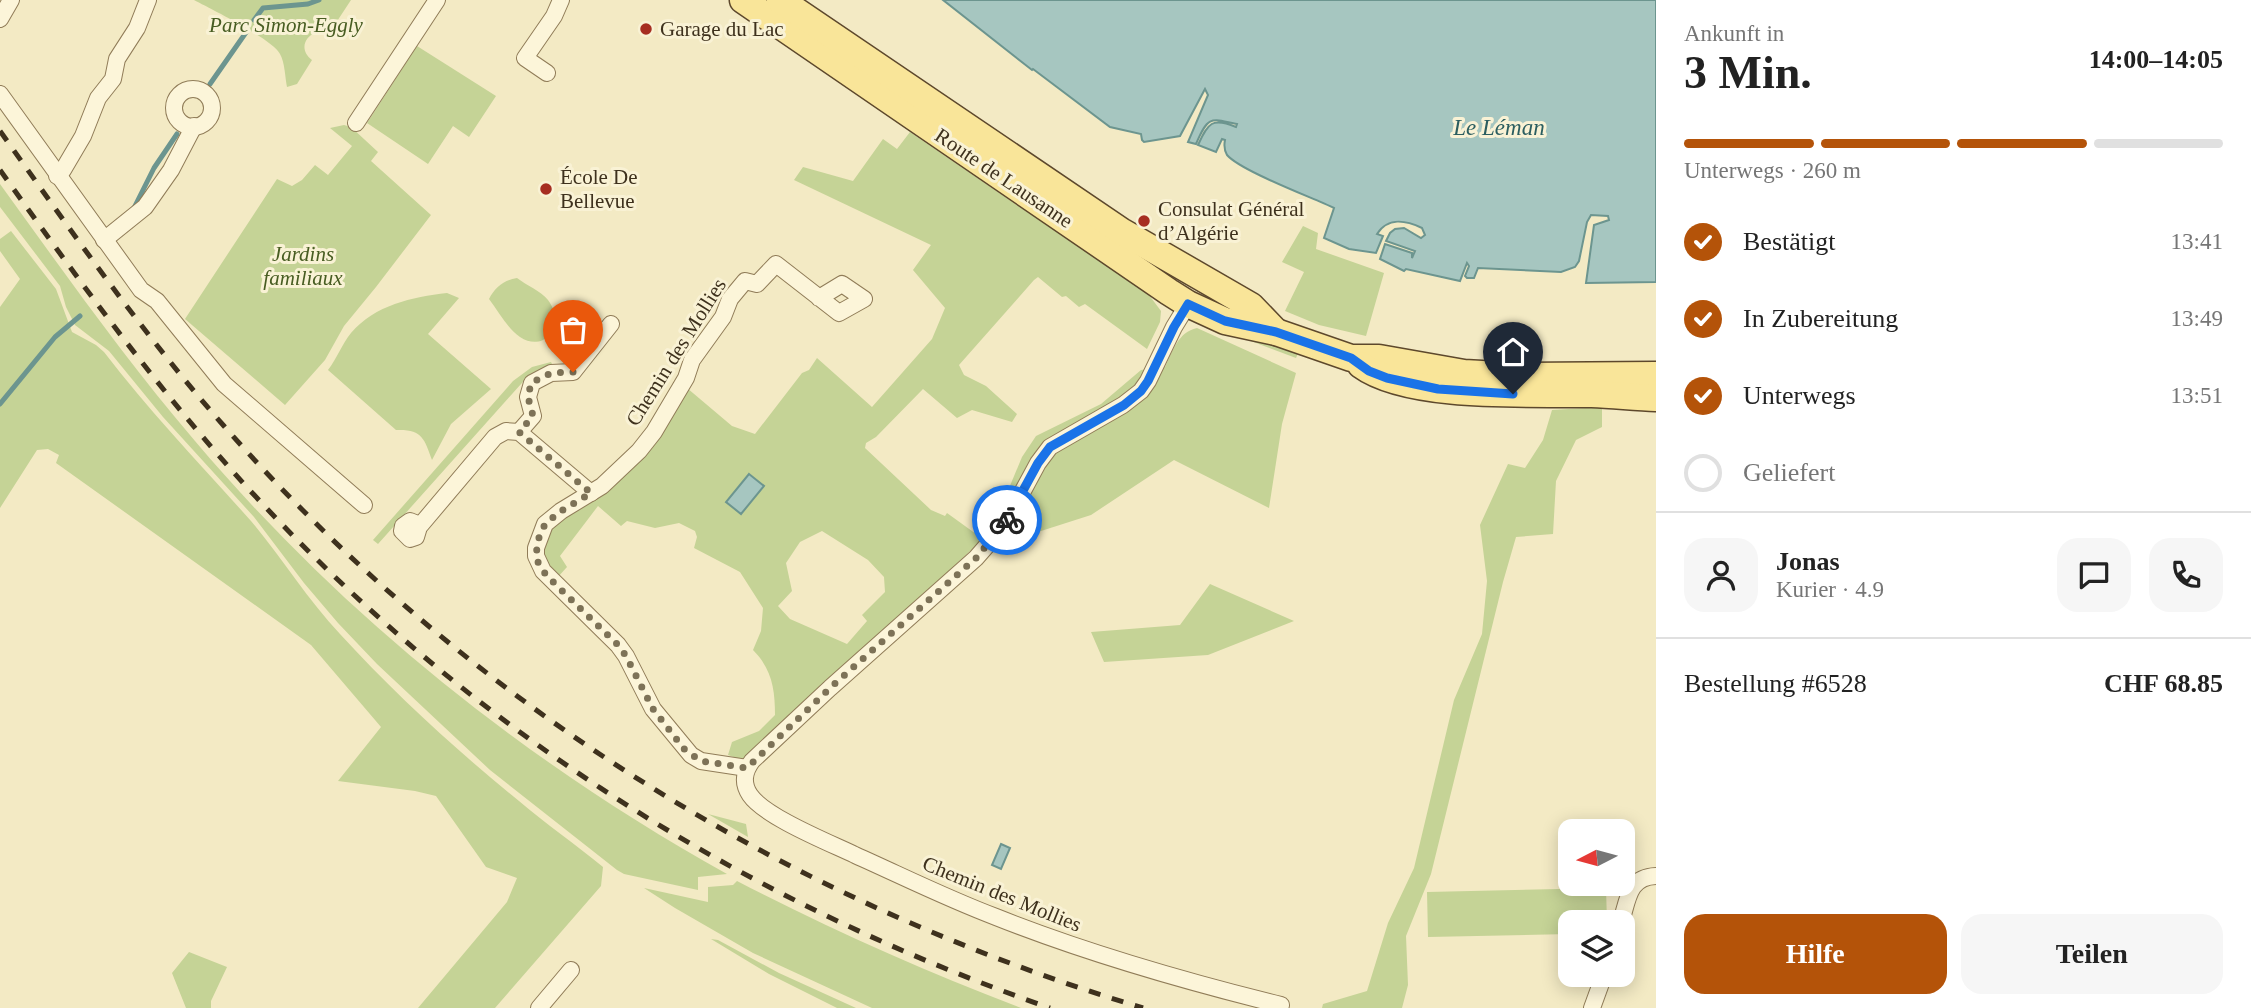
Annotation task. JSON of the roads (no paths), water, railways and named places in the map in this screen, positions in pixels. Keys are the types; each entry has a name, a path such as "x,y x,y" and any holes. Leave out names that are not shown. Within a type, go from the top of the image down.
{"main road":[{"name":"Route de Lausanne","path":"743,0 1188,304 1225,321 1276,332 1351,358 1369,371 1387,378 1438,389 1656,398"},
{"name":"Route de Lausanne","path":"780,0 1106,221 1251,306 1276,332"},
{"path":"1188,304 1185,289 1188,283 1204,279"},
{"name":"Route de Lausanne","path":"1351,358 1379,358 1464,373 1518,376 1656,374"}],"street":[{"path":"0,19 11,0"},
{"path":"57,176 77,145 98,98 113,79 117,59 137,28 148,0"},
{"path":"356,123 437,0"},
{"path":"547,73 525,58 554,16 561,0"},
{"path":"0,94 141,290 157,301 224,384 364,505"},
{"path":"104,240 145,207 171,170 194,127"},
{"name":"Chemin des Mollies","path":"819,298 776,264 757,284 745,281 730,299 723,317 692,360 686,378 654,432 624,467 545,524 537,548 539,565 618,645 653,709 685,750 701,761 747,768 744,778 747,788 766,810 829,843 996,917 1094,952 1198,984 1280,1005"},
{"path":"747,768 830,688 976,558 1004,526 1038,463 1050,447 1124,405 1141,391 1188,304"},
{"path":"519,432 533,416 528,397 531,383 551,373 573,372 611,324"},
{"path":"419,527 495,437 506,431 519,432 591,493"},
{"path":"1625,910 1632,886 1644,877 1656,876"},
{"path":"539,1008 571,971"},
{"path":"1591,1008 1599,987"}],"water":[{"name":"Le Léman","path":"943,0 1656,0 1656,282 1586,283 1594,225 1609,220 1608,216 1591,215 1587,222 1579,261 1575,267 1561,272 1478,268 1474,278 1467,278 1467,263 1460,281 1406,269 1404,271 1380,259 1385,244 1412,253 1412,258 1415,251 1386,241 1395,229 1404,228 1421,238 1425,235 1422,228 1403,222 1392,223 1377,234 1383,236 1376,253 1349,249 1324,238 1334,208 1246,168 1227,155 1225,140 1222,139 1216,152 1198,145 1212,124 1221,122 1236,127 1237,124 1215,120 1211,121 1196,144 1188,142 1208,95 1205,89 1180,136 1144,142 1141,134 1110,127"},
{"path":"749,474 764,486 741,514 726,502"},
{"path":"1001,844 1010,848 1001,869 992,865"}],"waterway":[{"path":"254,20 263,8 308,4 319,0"},
{"path":"210,84 247,31"},
{"path":"134,208 154,168 177,134"},
{"path":"0,404 55,337 80,316"}],"railway":[{"path":"0,131 136,318 224,426 320,527 421,620 529,705 643,782 761,851 884,911 1012,964 1143,1008"},
{"path":"0,170 118,331 245,485 331,573 421,654 516,729 614,797 718,859 825,915 936,964 1050,1008"}],"place":[{"name":"Garage du Lac","path":"646,29"},
{"name":"École De Bellevue","path":"546,189"},
{"name":"Consulat Général d’Algérie","path":"1144,221"}],"park label":[{"name":"Parc Simon-Eggly","path":"286,25"},
{"name":"Jardins familiaux","path":"303,266"}]}
